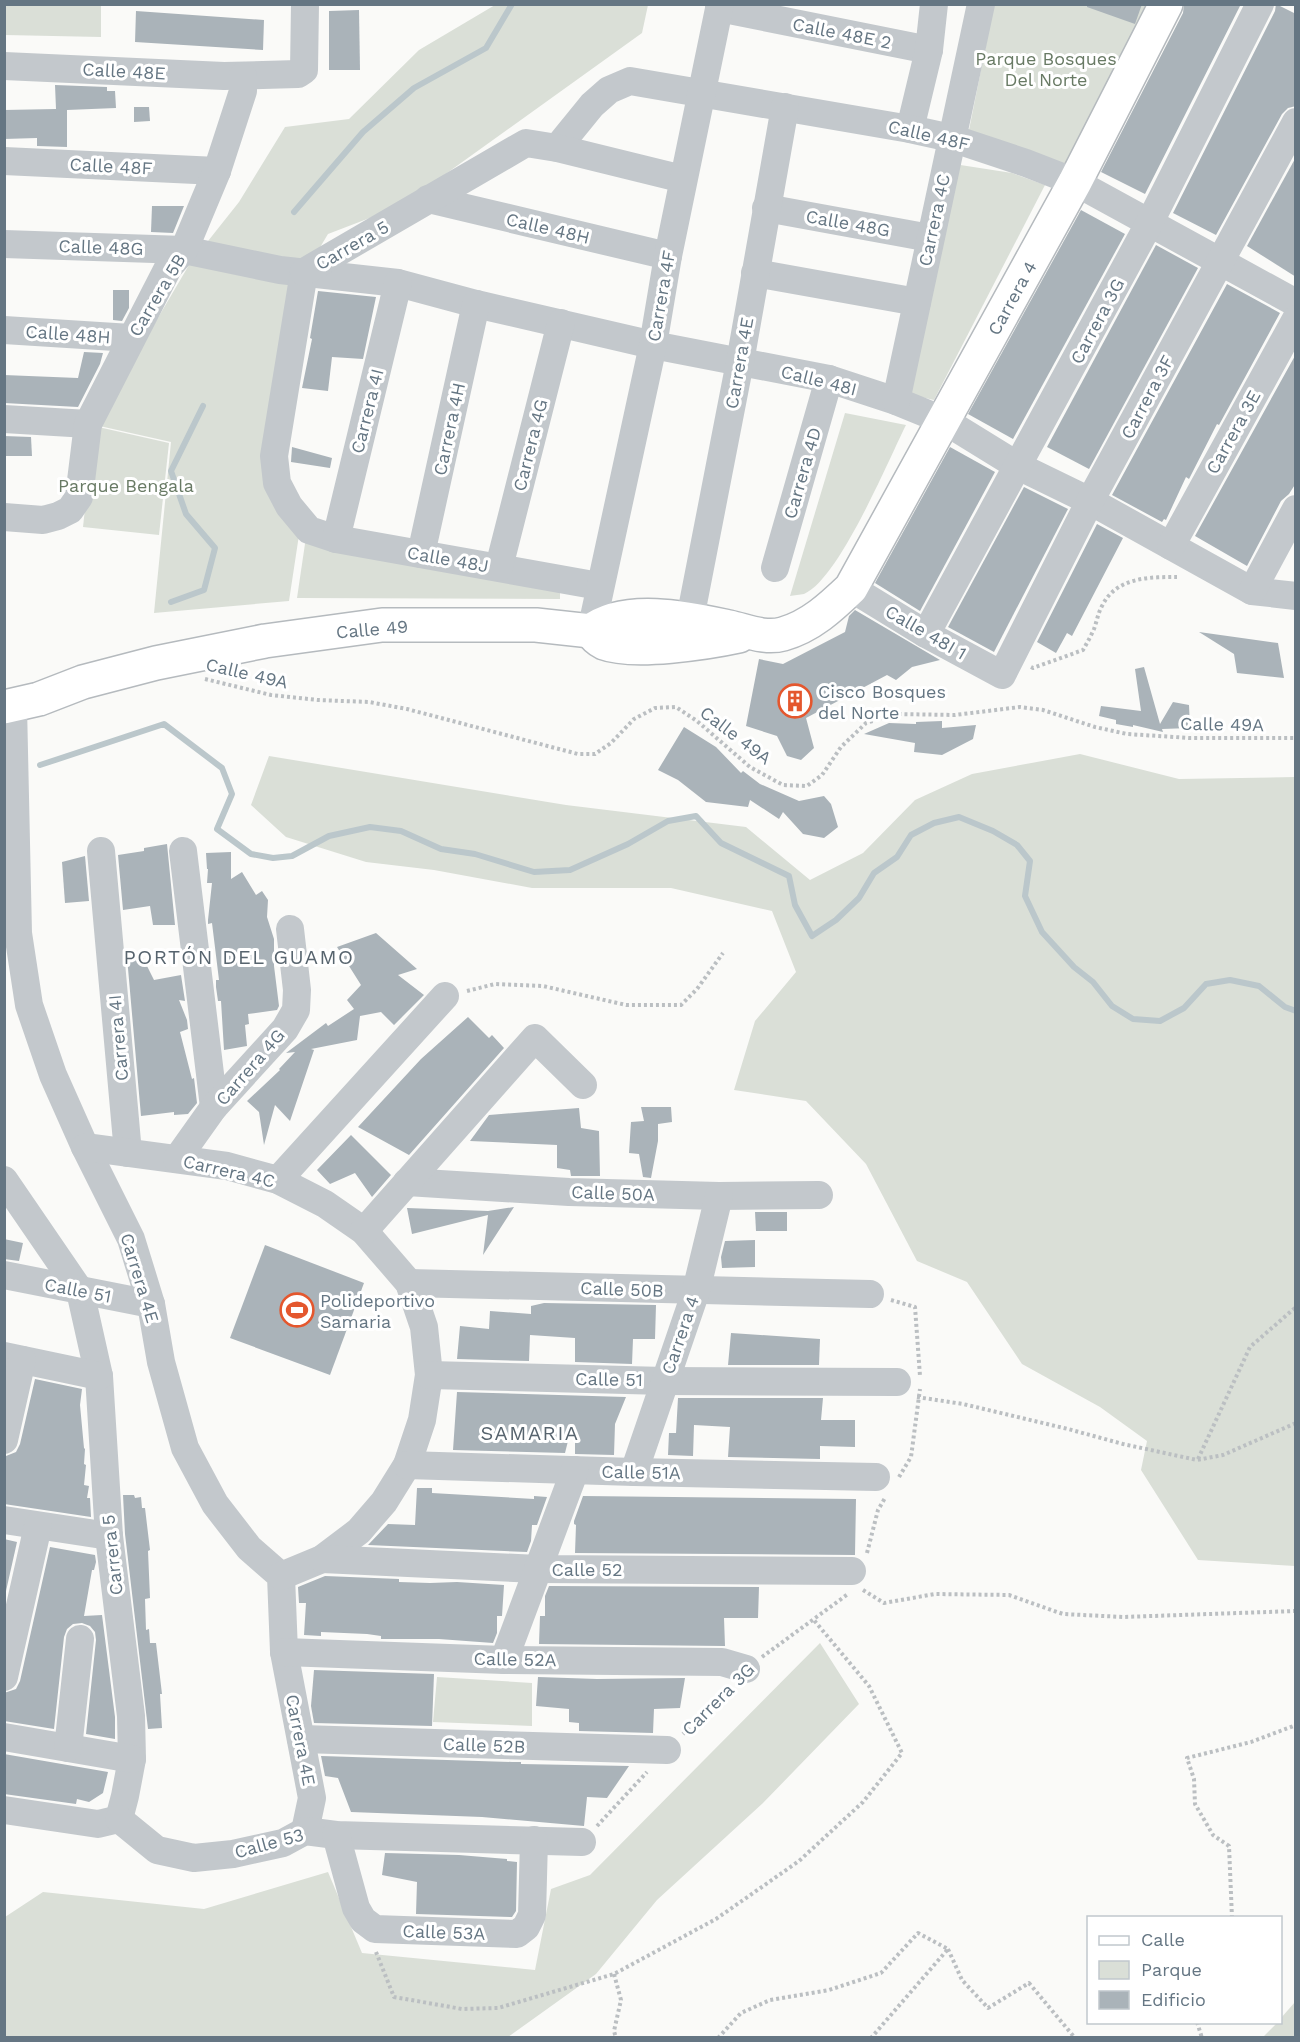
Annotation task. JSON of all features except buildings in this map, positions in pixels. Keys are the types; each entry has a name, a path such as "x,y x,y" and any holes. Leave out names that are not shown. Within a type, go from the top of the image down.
{"main road":[{"name":"Carrera 4","path":"851,588 945,421 1074,182 1166,4"},
{"path":"753,633 708,642 651,647 615,646 595,637 591,630 604,622 654,615 690,619 753,633 766,636 782,634 823,615 851,588"},
{"name":"Calle 49","path":"9,706 39,699 83,682 156,663 265,640 382,625 536,625 591,630"}],"street":[{"path":"910,129 929,50 934,4"},
{"name":"Carrera 4C","path":"896,401 981,4"},
{"name":"Carrera 3G","path":"926,634 1150,222 1260,4"},
{"name":"Calle 48E","path":"4,66 243,76 302,73 304,70 305,5"},
{"name":"Calle 48E 2","path":"720,6 929,50"},
{"name":"Carrera 4F","path":"599,586 653,345 683,179 720,6"},
{"name":"Carrera 5B","path":"4,517 43,520 70,510 79,498 88,424 168,268 184,250 217,171 243,91 243,76"},
{"name":"Calle 48F","path":"557,148 592,105 609,90 630,81 910,129 951,138 1074,182 1296,303"},
{"name":"Carrera 4E","path":"690,619 740,362 785,107"},
{"name":"Carrera 3F","path":"1006,667 1090,501 1296,122"},
{"name":"Carrera 5","path":"277,483 274,456 304,272 526,143 557,148"},
{"path":"557,148 683,179"},
{"name":"Calle 48F","path":"4,161 217,171"},
{"name":"Calle 48H","path":"428,200 668,256"},
{"name":"Calle 48G","path":"766,208 930,238"},
{"name":"Calle 48G","path":"4,244 184,250 280,270 304,272"},
{"name":"Calle 48I","path":"304,272 398,283 476,304 653,345 829,379 896,401 945,421 1018,466 1090,501 1252,591 1296,596"},
{"path":"755,273 917,302"},
{"name":"Carrera 4I","path":"336,539 398,283"},
{"name":"Carrera 4H","path":"421,554 476,304"},
{"name":"Carrera 3E","path":"1172,546 1296,319"},
{"name":"Carrera 4G","path":"499,567 561,323"},
{"name":"Calle 48H","path":"4,330 131,338"},
{"name":"Carrera 4D","path":"775,568 829,379"},
{"path":"4,419 88,424"},
{"name":"Calle 48J","path":"277,483 289,506 309,530 336,539 599,586"},
{"path":"1252,591 1296,509"},
{"path":"591,630 599,586"},
{"name":"Calle 48I 1","path":"851,588 926,634 1006,667"},
{"name":"Carrera 4E","path":"9,706 18,933 29,1005 53,1075 85,1147 131,1239 151,1304 161,1362 185,1448 215,1504 249,1548 281,1576 284,1652 312,1798 305,1831"},
{"name":"Carrera 4I","path":"101,851 128,1153"},
{"path":"183,851 214,1107"},
{"name":"Carrera 4G","path":"177,1159 214,1107 285,1029 296,1010 297,990 290,929"},
{"path":"278,1180 446,996"},
{"path":"364,1231 535,1038 583,1085"},
{"name":"Carrera 4C","path":"85,1147 227,1166 278,1180 326,1204 364,1231 409,1283 424,1327 429,1375 422,1420 407,1464 384,1502 359,1531 322,1559 281,1576"},
{"path":"4,1180 17,1216 80,1291"},
{"name":"Calle 50A","path":"407,1182 569,1192 719,1196 819,1195"},
{"name":"Carrera 4","path":"634,1472 696,1291 719,1196"},
{"name":"Calle 51","path":"4,1275 151,1304"},
{"name":"Calle 50B","path":"409,1283 870,1294"},
{"name":"Carrera 5","path":"80,1291 99,1376 109,1536 131,1716 132,1759 118,1819"},
{"path":"4,1440 13,1358 99,1376"},
{"name":"Calle 51","path":"429,1375 908,1390"},
{"name":"Calle 51A","path":"407,1464 886,1484"},
{"path":"504,1660 575,1470"},
{"path":"4,1520 109,1536"},
{"path":"4,1677 38,1526"},
{"name":"Calle 52","path":"322,1559 538,1569 859,1571"},
{"path":"68,1748 80,1639"},
{"name":"Calle 52A","path":"284,1652 504,1660 722,1662 746,1669"},
{"path":"4,1737 132,1759"},
{"name":"Calle 52B","path":"301,1739 667,1750"},
{"path":"4,1810 98,1824 118,1819"},
{"name":"Calle 53","path":"118,1819 157,1850 194,1858 233,1854 283,1843 305,1831 336,1835 582,1842"},
{"path":"336,1835 356,1908 363,1920"},
{"name":"Calle 53A","path":"363,1920 375,1929 517,1934 526,1927 532,1915 534,1840"}],"path":[{"path":"1006,667 1033,668 1083,650 1094,631 1101,607 1110,592 1129,582 1151,577 1182,577"},
{"name":"Calle 49A","path":"198,676 272,695 369,702 407,709 578,754 595,754 611,743 634,719 655,708 676,707 750,767 783,785 807,786 822,776 841,747 866,723 895,714 955,715 1020,706 1043,710 1095,727 1128,734 1190,738 1296,738"},
{"path":"446,996 495,984 543,986 626,1005 681,1005 697,989 723,953"},
{"path":"870,1294 915,1307 921,1384 908,1390"},
{"path":"1197,1460 1250,1347 1296,1307"},
{"path":"908,1390 1068,1428 1123,1444 1197,1460 1222,1455 1296,1423"},
{"path":"908,1390 911,1457 886,1484 859,1571 884,1603 935,1594 1009,1595 1063,1614 1123,1617 1296,1611"},
{"name":"Carrera 3G","path":"582,1842 746,1669 813,1619 859,1571"},
{"path":"363,1920 394,1997 462,2009 498,2008 614,1974 716,1919 799,1861 863,1802 903,1753 869,1686 813,1619"},
{"path":"1232,1916 1229,1846 1213,1835 1195,1804 1194,1779 1187,1758 1251,1742 1296,1725"},
{"path":"718,2037 741,2013 770,2000 829,1990 881,1973 918,1933 948,1949 962,1980 987,2008 1029,1983 1075,2037"},
{"path":"871,2037 948,1949"},
{"path":"614,1974 621,2000 614,2031 616,2037"}],"green space":[{"path":"5,4 101,5 101,37 5,35"},
{"path":"495,5 648,5 642,33 401,206 328,234 291,296 263,456 299,535 289,601 154,613 171,442 95,425 189,265 239,202 285,127 349,119 419,50"},
{"name":"Parque Bosques Del Norte","path":"994,5 1148,5 1070,167 968,135"},
{"path":"954,164 1012,173 1045,185 934,400 903,393"},
{"path":"845,413 906,425 861,517 832,566 818,584 804,594 790,596"},
{"name":"Parque Bengala","path":"94,426 169,443 159,535 83,527"},
{"path":"306,537 560,587 560,599 297,598"},
{"path":"1080,754 1179,779 1295,777 1295,1566 1198,1560 1141,1470 1147,1441 1100,1407 1022,1364 967,1282 917,1261 866,1164 806,1101 734,1090 755,1021 796,972 772,911 671,888 532,888 434,870 366,862 286,837 251,805 269,756 566,805 746,827 810,880 863,853 915,800 972,774"},
{"path":"820,1643 859,1704 763,1803 657,1900 596,1974 508,2037 5,2038 5,1917 43,1892 204,1909 328,1872 362,1953 535,1970 551,1889 590,1875"},
{"path":"437,1677 532,1683 532,1726 433,1722"},
{"path":"1295,2002 1295,2037 1263,2037 1276,2024 1282,2024 1282,2017"}],"waterway":[{"path":"294,212 363,132 414,88 486,48 512,4"},
{"path":"171,602 204,590 215,548 186,514 171,471 203,406"},
{"path":"40,765 164,724 222,768 232,794 217,829 251,854 273,858 292,856 329,836 370,827 401,831 441,849 475,854 534,872 570,870 628,844 668,821 696,816 721,843 789,876 795,905 812,936 836,920 859,898 874,873 897,857 911,835 934,823 959,817 993,831 1017,845 1030,861 1025,896 1042,932 1074,967 1093,982 1112,1006 1133,1019 1160,1021 1184,1008 1206,984 1230,980 1259,986 1285,1007 1296,1011"}],"place":[{"name":"Cisco Bosques del Norte","path":"795,701"},
{"name":"Polideportivo Samaria","path":"297,1310"}],"district":[{"name":"PORTÓN DEL GUAMO","path":"239,957"},
{"name":"SAMARIA","path":"530,1433"}]}
